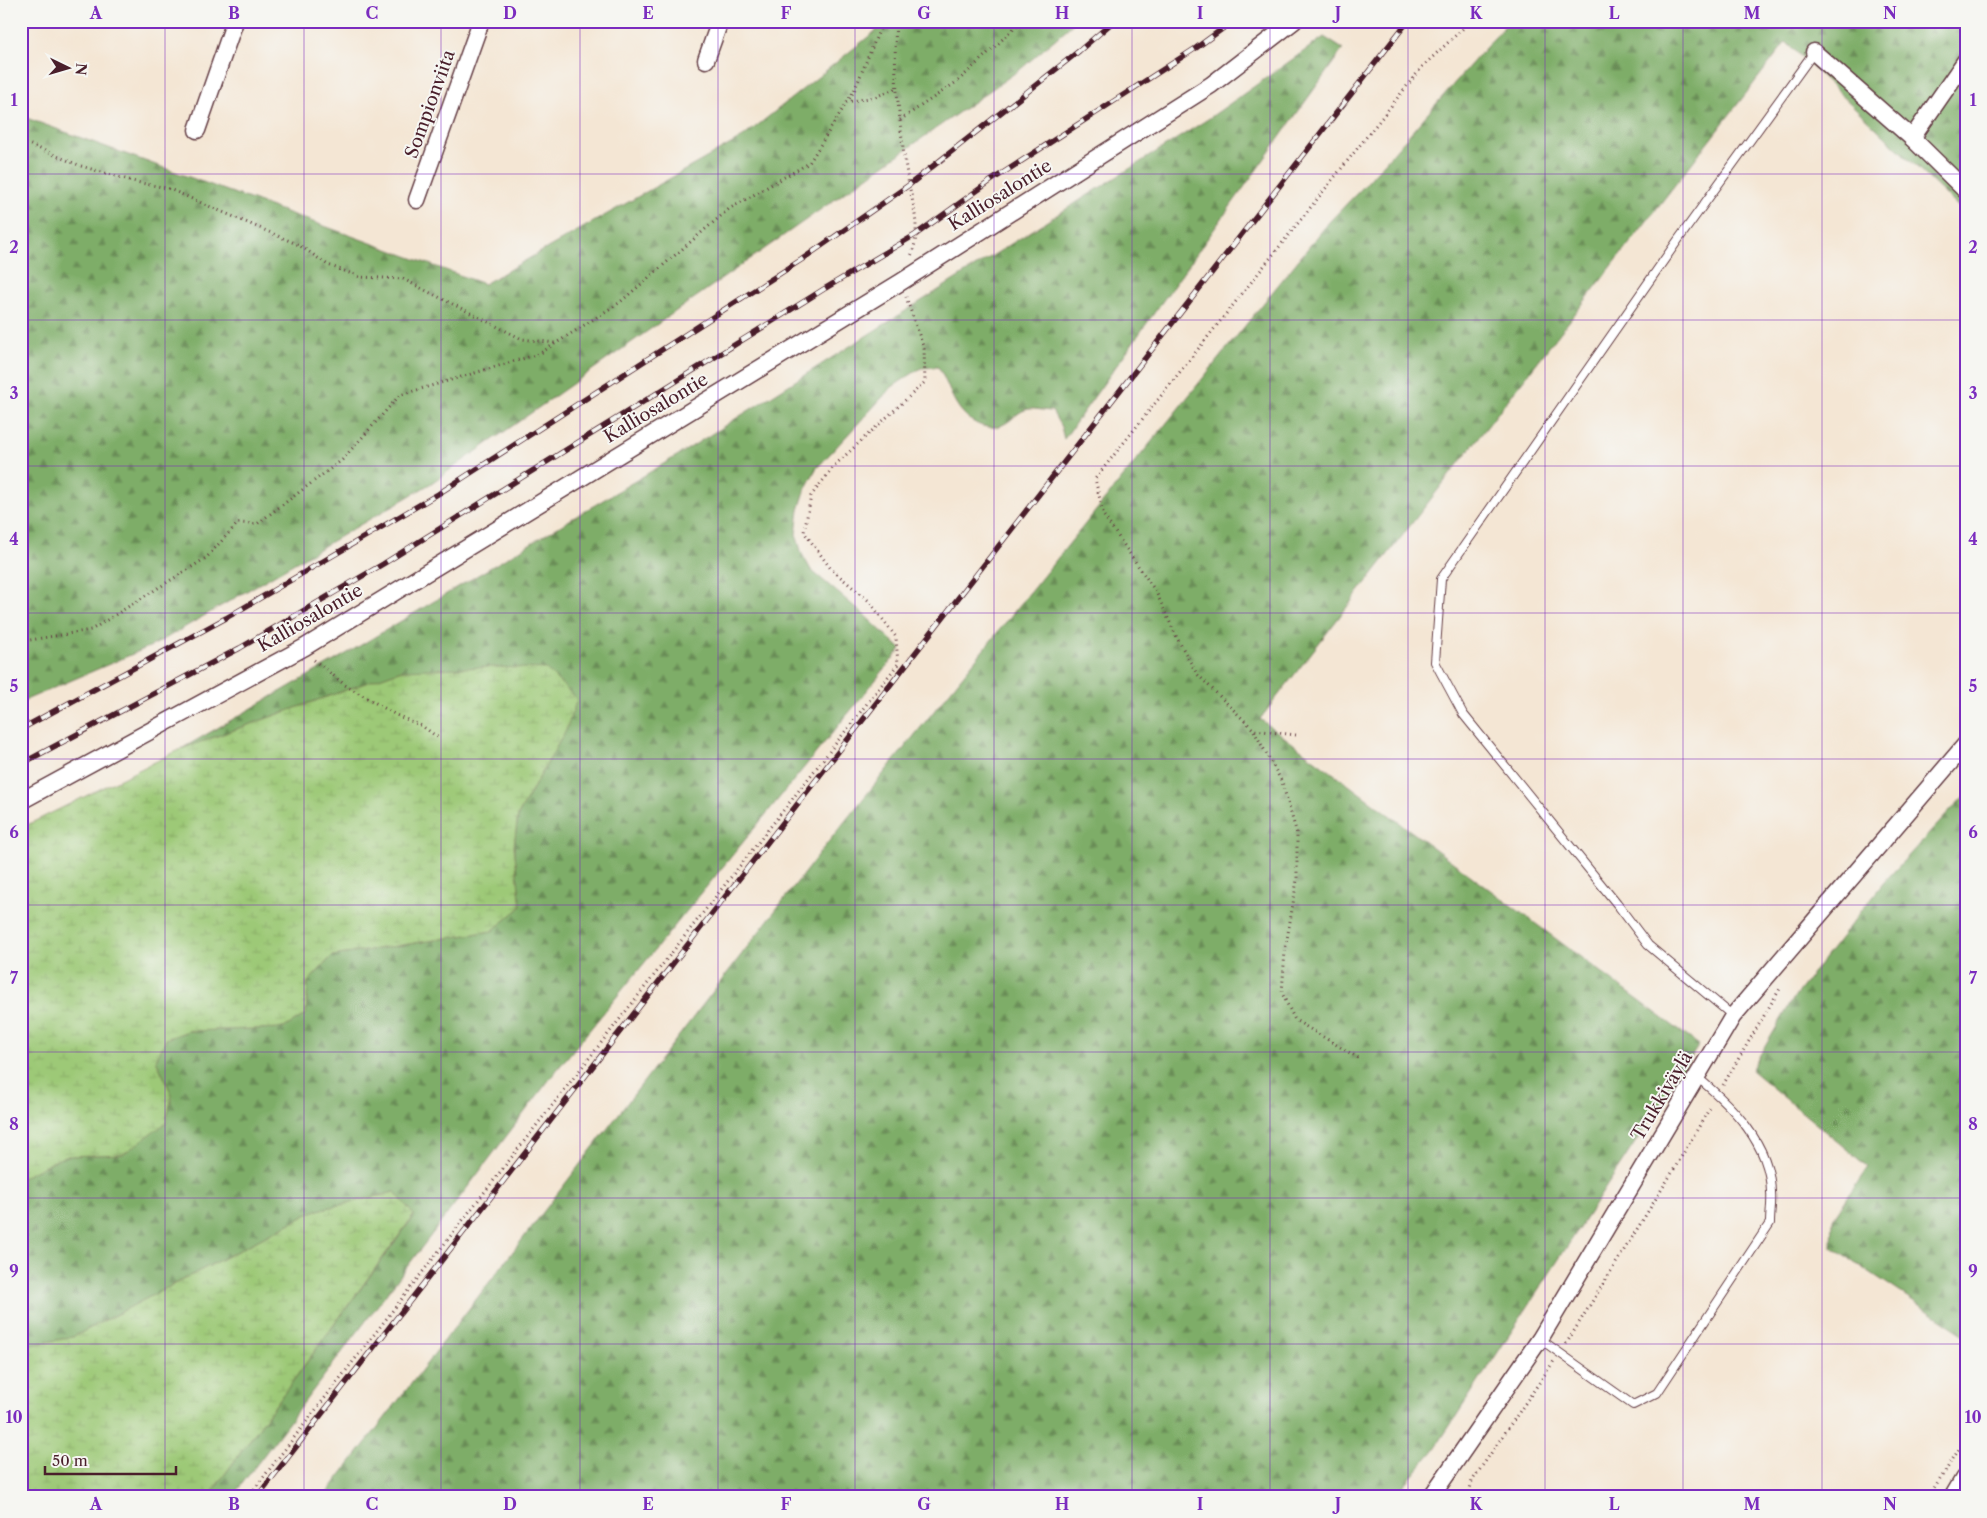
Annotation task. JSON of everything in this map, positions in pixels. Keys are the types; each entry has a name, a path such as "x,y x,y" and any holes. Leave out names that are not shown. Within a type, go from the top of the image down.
{"street":[{"path":"197,130 236,21"},
{"name":"Sompionviita","path":"417,200 481,21"},
{"path":"706,60 720,21"},
{"name":"Kalliosalontie","path":"21,801 305,646 901,282 1211,85 1294,21"},
{"path":"1814,52 1912,138 1966,191"},
{"path":"1912,138 1966,60"},
{"name":"Trukkiväylä","path":"1431,1497 1540,1339 1733,1016 1966,744"},
{"path":"1956,1497 1966,1480"}],"lane":[{"path":"1733,1016 1648,945 1618,904 1463,714 1435,662 1441,579 1678,240 1814,52"},
{"path":"1540,1339 1633,1405 1657,1393 1770,1223 1772,1191 1764,1158 1746,1124 1718,1094 1697,1077"}],"path":[{"path":"21,643 92,630 206,558 238,523 257,524 342,460 400,395 539,354 619,303 729,209 809,163 854,91 883,21"},
{"path":"248,1497 898,664 896,637 869,601 831,569 804,532 811,496 835,465 925,382 924,348 901,282 913,252 916,235 915,208 909,184 900,120 895,47 896,21"},
{"path":"900,120 958,80 1022,21"},
{"path":"1360,1059 1295,1020 1282,993 1284,951 1298,880 1298,834 1282,782 1254,730 1197,674 1177,638 1156,592 1104,516 1095,479 1422,67 1471,21"},
{"path":"846,102 876,97 898,88"},
{"path":"21,141 81,166 136,182 167,188 299,245 328,265 360,277 403,279 522,339 556,343"},
{"path":"305,646 316,663 345,685 396,715 422,726 440,739"},
{"path":"1254,730 1296,735"},
{"path":"1468,1497 1472,1481 1560,1352 1673,1171 1784,983"},
{"path":"1929,1497 1966,1438"}],"green space":[{"path":"888,21 1076,21 1022,68 430,484 156,644 21,702 21,116 484,284 743,137"},
{"path":"1509,21 1966,21 1966,214 1786,42 1260,719 1699,1045 1434,1450 1394,1497 324,1497 825,846 1329,222 1364,186"},
{"path":"1324,37 1343,49 1064,439 1061,427 1052,411 1028,409 1020,412 1001,426 995,427 973,422 960,409 938,367 921,368 892,387 816,469 806,488 799,510 796,534 802,554 811,570 901,649 556,1071 232,1497 215,1497 214,1489 414,1216 395,1192 314,1211 73,1337 21,1347 21,1287 28,1282 24,1254 21,1253 21,1178 65,1156 123,1154 172,1095 156,1060 166,1039 188,1031 284,1028 306,1014 308,982 332,956 492,931 521,907 514,846 518,815 566,730 402,670 181,749 346,654 680,454 1208,119"},
{"path":"492,667 546,669 577,699 566,730 518,815 514,846 521,907 492,931 332,956 308,982 306,1014 284,1028 188,1031 166,1039 156,1060 172,1095 166,1123 123,1154 65,1156 21,1178 21,828 181,749 402,670"},
{"path":"1966,794 1966,1336 1832,1247 1833,1219 1868,1167 1751,1070 1795,996 1884,882"},
{"path":"395,1192 414,1215 214,1489 215,1497 21,1497 21,1347 73,1337 314,1211"}],"railway":[{"path":"21,729 226,618 438,494 801,260 909,185 1079,51 1114,21"},
{"path":"21,764 240,648 383,564 824,289 915,235 992,180 1196,48 1233,21"},
{"path":"257,1497 1408,21"}]}
